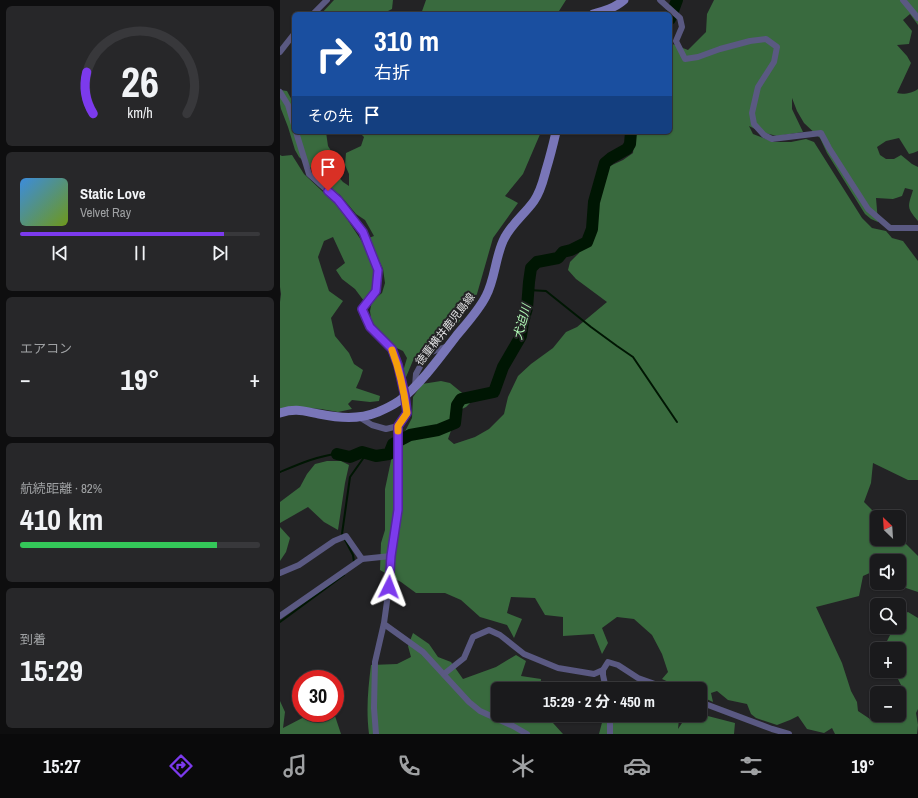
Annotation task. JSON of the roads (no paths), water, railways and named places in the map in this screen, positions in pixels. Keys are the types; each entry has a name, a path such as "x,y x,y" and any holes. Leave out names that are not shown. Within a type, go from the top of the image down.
{"main road":[{"path":"599,12 616,6 624,0"},
{"name":"徳重横井鹿児島線","path":"280,413 296,410 340,417 359,417 377,412 398,402 415,386 449,346 486,297 491,284 498,253 503,241 514,223 530,206 539,193 555,134"}],"street":[{"path":"315,12 327,0"},
{"path":"660,0 680,18 682,27 676,41 685,59 698,57 750,41 766,39 777,47 774,62 758,87 752,113 754,124 764,135 772,139 821,133 868,209 890,228 918,228"},
{"path":"903,0 918,18"},
{"path":"280,52 292,37"},
{"path":"280,92 288,105 292,118"},
{"path":"297,134 309,174 338,200 363,232 378,270 376,291 362,309 370,327 392,349 398,365 405,396 407,413 398,426 398,510 391,556 384,624 375,662 374,708 376,734"},
{"path":"359,417 372,425 386,429 398,426"},
{"path":"280,573 299,565 346,536 362,559"},
{"path":"280,616 362,559 391,556"},
{"path":"384,624 423,652 469,702 480,710 514,726 527,734"},
{"path":"444,674 464,658 473,637 489,630 500,635 524,654 558,668 594,674 603,670"},
{"path":"604,682 603,670 608,662 618,665 638,678 649,682"},
{"path":"707,705 789,734"},
{"path":"610,722 610,734"}],"waterway":[{"name":"犬迫川","path":"672,14 677,0"},
{"name":"犬迫川","path":"337,454 350,457 362,452 376,456 389,454 393,444 410,435 438,430 455,423 457,405 461,399 494,392 503,367 521,336 527,308 531,268 537,262 558,258 563,252 571,250 587,242 592,229 594,202 605,163 627,149 630,144 631,134"},
{"path":"528,290 546,291 591,327 633,357 677,422"},
{"path":"354,562 353,555 342,534 350,477 367,453"},
{"path":"280,472 315,458 337,454"},
{"path":"280,622 344,575"}]}
